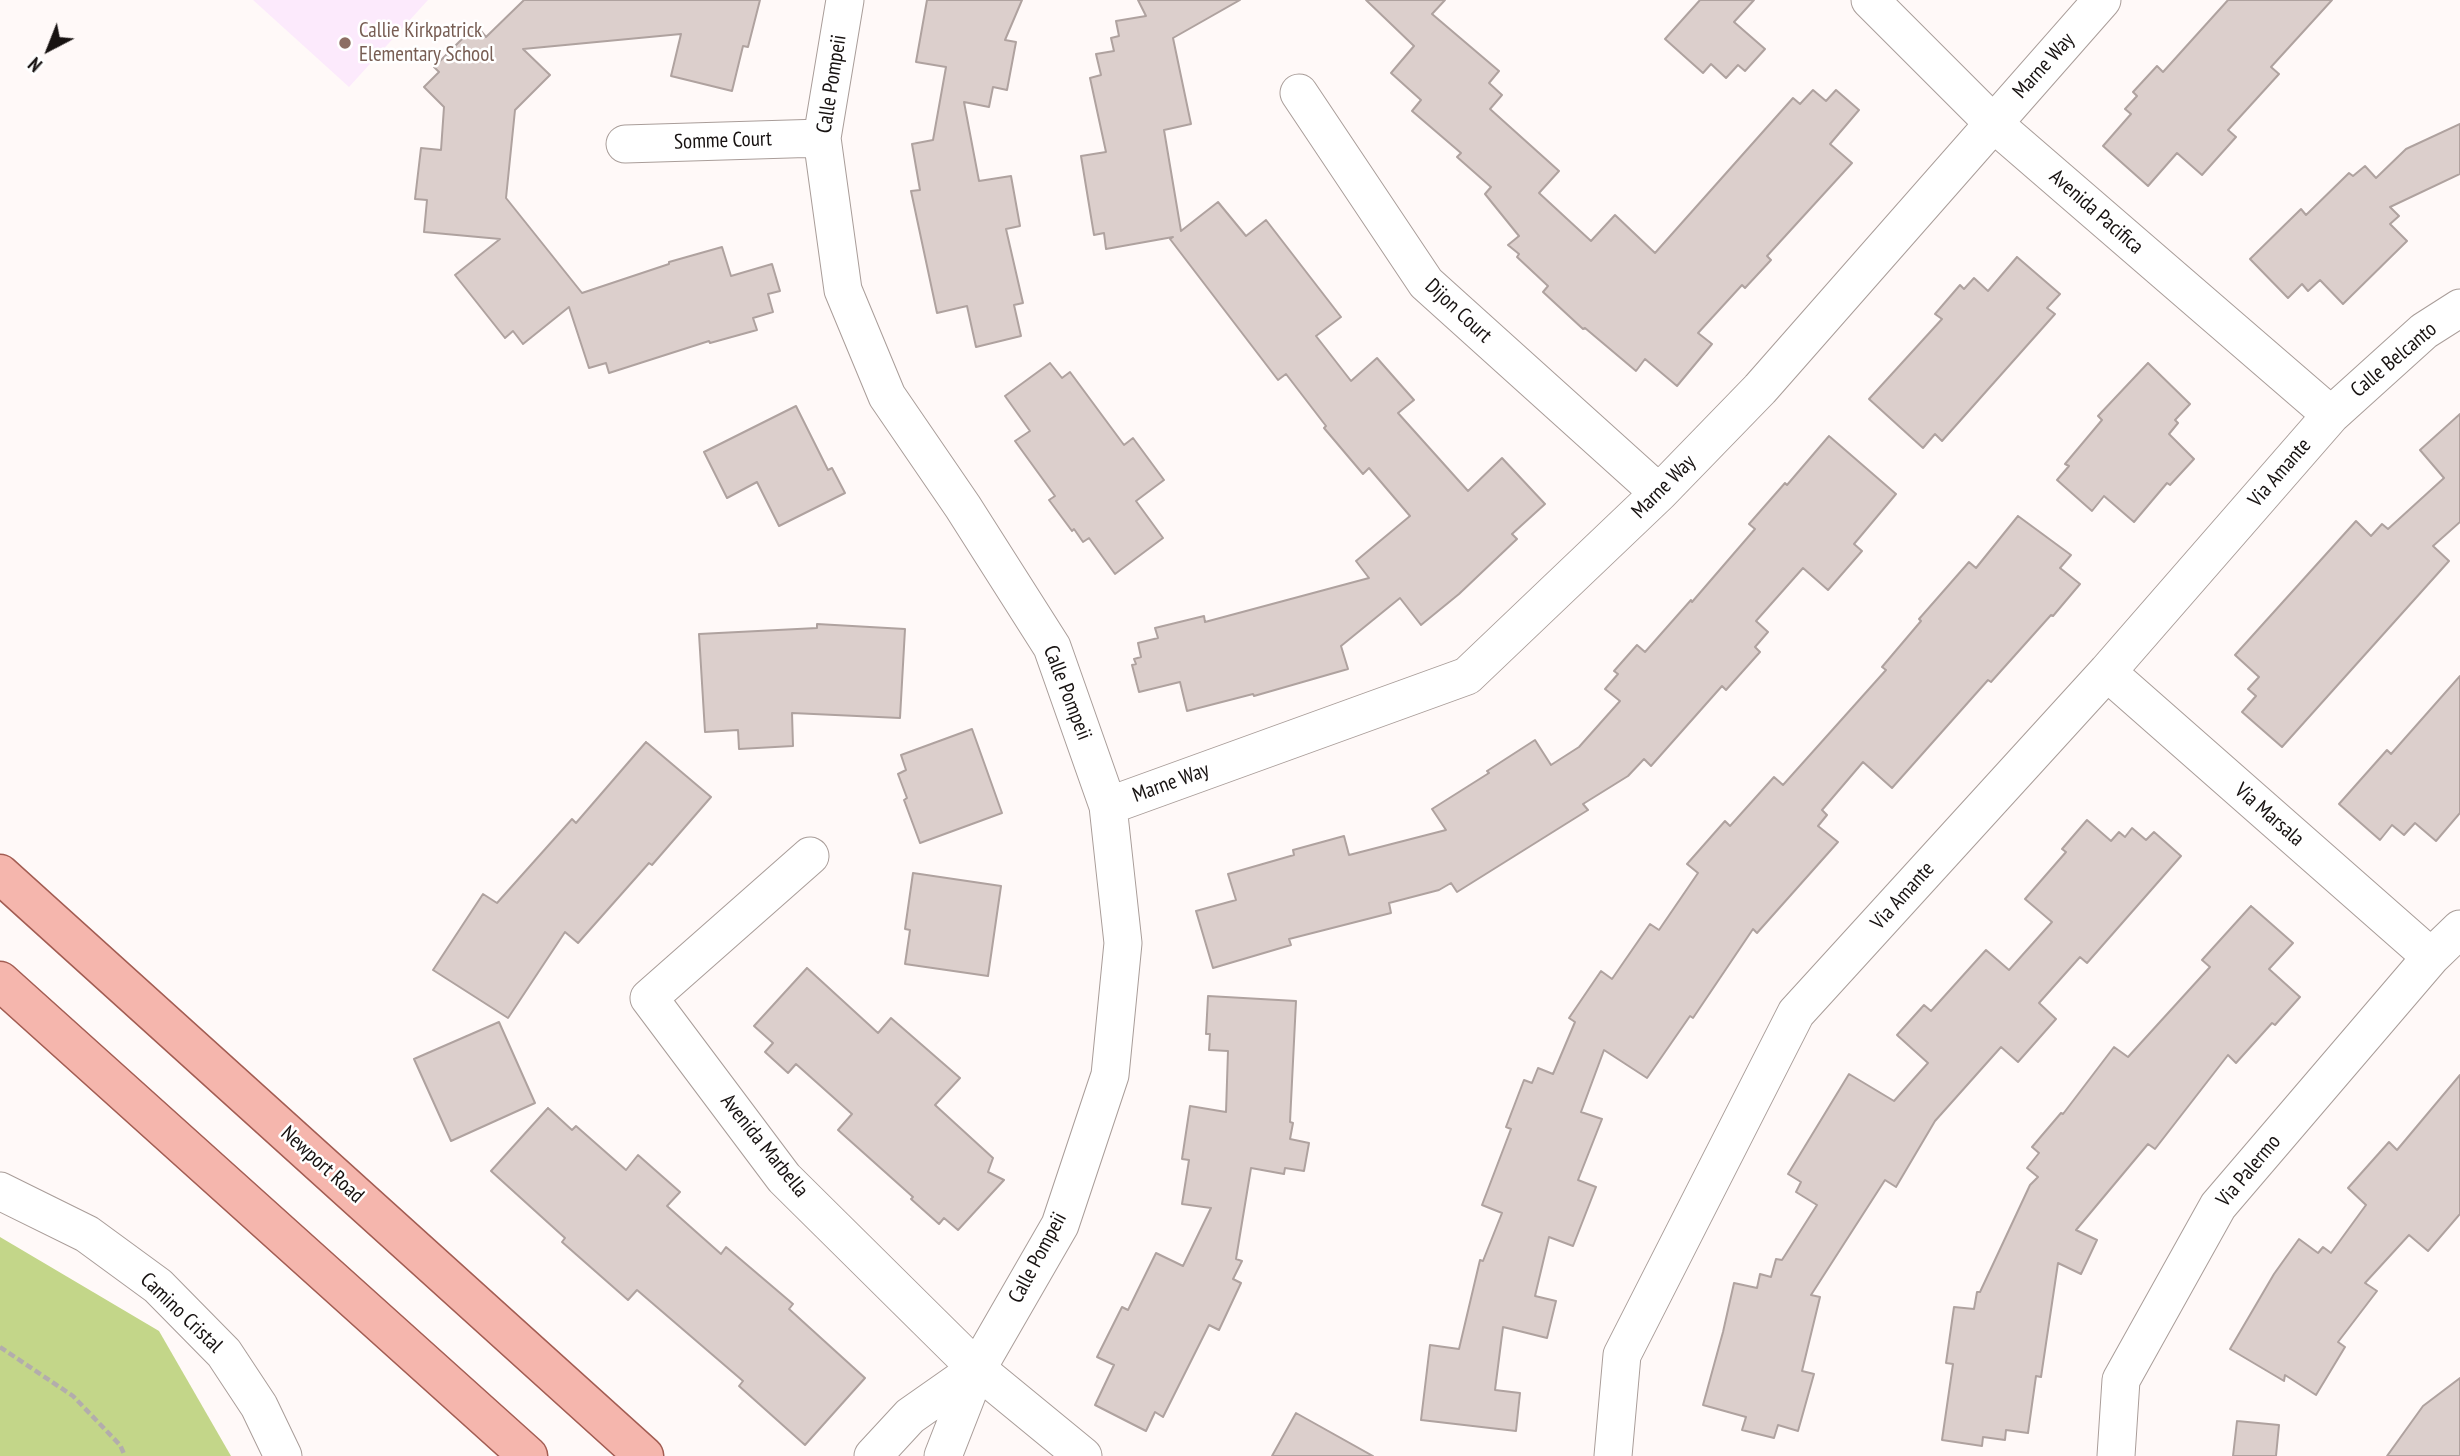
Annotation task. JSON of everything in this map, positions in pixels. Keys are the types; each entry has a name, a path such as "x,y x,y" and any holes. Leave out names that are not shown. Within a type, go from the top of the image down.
{"main road":[{"name":"Newport Road","path":"0,874 643,1456"},
{"path":"0,981 528,1456"}],"street":[{"name":"Calle Pompeii","path":"845,0 822,138 843,290 887,396 1052,647 1108,806 1123,943 1110,1075 1060,1225 976,1369 943,1456"},
{"name":"Avenida Pacifica","path":"1870,0 1993,123 2331,415"},
{"name":"Marne Way","path":"1108,806 1467,676 1659,494 1760,389 2102,0"},
{"name":"Dijon Court","path":"1299,93 1426,283 1659,494"},
{"name":"Somme Court","path":"625,144 822,138"},
{"name":"Calle Belcanto","path":"2331,415 2424,331 2460,308"},
{"name":"Via Amante","path":"1613,1456 1622,1354 1797,1013 2107,673 2331,415"},
{"name":"Via Marsala","path":"2107,673 2431,957"},
{"name":"Avenida Marbella","path":"810,856 649,998 785,1178 976,1369 1083,1456"},
{"name":"Via Palermo","path":"2116,1456 2121,1380 2218,1206 2431,957 2460,929"},
{"name":"Camino Cristal","path":"0,1191 87,1234 158,1286 223,1353 259,1406 283,1456"},
{"name":"Calle Pompeii","path":"873,1456 910,1416 976,1369"}],"path":[{"path":"0,1347 73,1396 120,1445 125,1456"}],"shaded area":[{"name":"Callie Kirkpatrick Elementary School","path":"253,0 428,0 349,87"}],"green space":[{"path":"0,1237 159,1331 231,1456 0,1456"}],"building":[{"path":"524,0 760,0 748,47 743,46 732,91 671,76 681,34 523,49 550,75 515,110 506,198 582,293 669,262 722,247 731,276 772,264 780,291 768,294 773,312 753,318 757,330 710,343 709,341 609,373 606,363 589,368 569,307 523,344 513,331 505,338 455,275 500,239 424,232 427,200 415,199 421,148 441,150 444,107 424,87 439,72 434,67 476,25 486,37"},
{"path":"927,0 1022,0 1005,40 1016,42 1007,90 993,87 989,107 964,102 979,181 1011,176 1020,226 1006,229 1023,303 1014,305 1021,336 976,347 967,306 937,313 911,191 920,190 912,144 933,140 946,67 916,62"},
{"path":"1138,0 1240,0 1173,38 1191,124 1164,130 1181,231 1218,202 1246,236 1266,220 1341,317 1316,336 1351,381 1377,358 1414,400 1398,413 1468,491 1502,458 1545,504 1512,534 1517,539 1459,594 1421,625 1400,598 1341,646 1348,669 1254,696 1253,694 1187,711 1180,682 1139,692 1132,665 1136,664 1134,659 1141,657 1138,643 1158,638 1155,628 1204,616 1205,622 1369,578 1356,561 1410,516 1369,468 1363,474 1324,428 1326,426 1286,374 1278,380 1170,239 1173,237 1106,249 1104,233 1094,235 1081,156 1106,152 1090,78 1101,75 1096,54 1114,51 1111,38 1119,36 1116,21 1146,16"},
{"path":"1366,0 1445,0 1432,14 1499,71 1489,83 1502,95 1490,109 1559,171 1539,193 1591,241 1615,215 1655,253 1793,98 1800,104 1813,90 1826,101 1836,90 1859,110 1830,144 1852,163 1767,256 1771,260 1745,288 1742,285 1698,333 1712,344 1677,386 1645,359 1636,371 1583,329 1543,292 1548,286 1508,245 1519,236 1485,194 1491,187 1457,157 1461,153 1412,111 1421,100 1391,73 1414,46"},
{"path":"1700,0 1754,0 1734,22 1765,49 1745,71 1738,65 1726,78 1711,64 1703,73 1665,39"},
{"path":"2228,0 2332,0 2271,67 2279,74 2228,130 2236,137 2202,175 2177,153 2148,186 2103,146 2131,114 2125,109 2137,96 2133,92 2157,66 2163,72"},
{"path":"2460,124 2460,174 2390,207 2399,216 2390,224 2407,241 2343,304 2320,280 2308,291 2302,284 2288,298 2250,259 2301,209 2306,215 2349,173 2353,176 2365,166 2376,178 2406,149"},
{"path":"2017,257 2060,294 2047,308 2055,314 1942,441 1935,434 1923,448 1869,399 1942,319 1935,314 1960,285 1964,289 1974,278 1988,291"},
{"path":"1050,363 1062,378 1070,372 1124,445 1133,438 1164,480 1136,501 1163,538 1115,574 1089,538 1083,542 1074,529 1072,531 1049,500 1055,496 1015,441 1030,431 1005,396"},
{"path":"2148,363 2190,404 2175,420 2178,423 2169,434 2194,459 2170,485 2167,483 2134,522 2104,496 2092,511 2057,480 2069,466 2065,464 2102,420 2098,416"},
{"path":"796,406 828,470 832,468 845,493 779,526 757,482 727,498 704,452"},
{"path":"2460,414 2460,522 2433,546 2449,561 2282,747 2242,712 2256,696 2248,689 2259,677 2235,655 2356,521 2371,536 2382,524 2388,529 2444,478 2420,450"},
{"path":"1829,436 1896,494 1854,544 1862,551 1828,590 1803,568 1756,621 1768,632 1755,647 1760,652 1726,690 1722,686 1651,766 1644,759 1628,776 1583,804 1588,810 1457,892 1451,883 1439,890 1389,903 1391,913 1289,939 1291,945 1213,968 1196,911 1236,900 1228,874 1294,855 1293,850 1344,836 1349,855 1446,830 1432,809 1535,740 1551,765 1579,747 1620,701 1605,689 1618,674 1614,671 1637,645 1645,652 1691,600 1692,602 1755,529 1749,524"},
{"path":"2018,516 2071,555 2060,568 2080,584 1991,682 1988,680 1892,788 1863,762 1822,810 1827,815 1818,826 1838,842 1757,933 1753,929 1693,1018 1690,1016 1647,1078 1604,1050 1581,1112 1602,1119 1578,1180 1596,1187 1573,1246 1549,1237 1535,1296 1556,1301 1547,1338 1503,1327 1495,1390 1520,1393 1516,1431 1421,1420 1430,1345 1459,1349 1480,1260 1483,1261 1502,1213 1482,1205 1511,1129 1506,1127 1524,1080 1532,1083 1538,1068 1553,1074 1575,1022 1569,1018 1601,971 1612,979 1650,924 1659,930 1698,873 1687,864 1725,821 1730,826 1774,777 1783,785 1886,670 1882,667 1921,621 1919,619 1969,562 1976,568"},
{"path":"817,624 905,629 900,718 792,713 793,746 739,749 738,730 705,732 699,634 817,628"},
{"path":"2460,676 2460,813 2436,841 2415,823 2404,835 2392,825 2380,840 2339,804 2387,750 2391,754"},
{"path":"972,729 1002,813 920,843 904,800 907,798 898,774 906,770 901,755"},
{"path":"646,742 711,797 652,865 649,863 578,943 565,932 508,1018 433,970 483,894 497,903 572,819 576,823"},
{"path":"2087,820 2111,841 2119,832 2125,837 2132,828 2146,840 2154,832 2181,856 2087,963 2080,957 2039,1003 2056,1019 2018,1062 2001,1047 1935,1121 1896,1187 1885,1180 1811,1295 1820,1297 1802,1371 1814,1374 1798,1431 1778,1425 1774,1438 1742,1430 1746,1417 1703,1405 1734,1283 1757,1288 1760,1274 1771,1277 1776,1259 1782,1260 1817,1205 1796,1192 1801,1182 1788,1174 1849,1074 1894,1101 1928,1063 1897,1035 1924,1005 1931,1011 1986,950 2009,970 2052,922 2025,899 2066,852 2062,849"},
{"path":"913,873 1001,886 988,976 905,964 910,930 905,929"},
{"path":"2251,906 2293,943 2269,969 2300,997 2236,1063 2228,1055 2155,1149 2148,1144 2076,1230 2097,1240 2081,1274 2058,1263 2041,1377 2036,1376 2028,1433 2006,1430 2005,1440 1983,1437 1982,1446 1942,1440 1953,1364 1946,1363 1954,1307 1974,1309 1977,1292 1980,1292 2030,1185 2038,1177 2027,1168 2039,1153 2032,1147 2061,1113 2063,1114 2114,1047 2128,1057 2210,967 2202,960"},
{"path":"807,968 878,1033 891,1018 960,1078 935,1105 993,1158 988,1172 1004,1180 958,1230 944,1218 939,1224 838,1130 852,1114 796,1064 788,1073 765,1052 773,1043 754,1026"},
{"path":"1208,996 1296,1001 1290,1122 1293,1123 1290,1139 1309,1143 1304,1171 1285,1168 1284,1174 1251,1168 1236,1259 1242,1261 1233,1279 1241,1283 1219,1330 1209,1325 1163,1417 1155,1412 1146,1431 1095,1405 1114,1365 1097,1357 1122,1307 1128,1310 1156,1253 1183,1266 1211,1208 1182,1204 1189,1160 1182,1159 1190,1106 1226,1112 1228,1051 1209,1050 1210,1034 1206,1034"},
{"path":"499,1022 535,1103 451,1141 414,1059"},
{"path":"2460,1075 2460,1214 2428,1251 2409,1235 2365,1283 2377,1291 2338,1342 2345,1347 2316,1395 2285,1375 2284,1381 2230,1349 2274,1274 2299,1239 2318,1253 2323,1247 2331,1253 2366,1205 2348,1188 2389,1142 2397,1150"},
{"path":"548,1108 572,1130 576,1126 626,1170 638,1155 680,1192 667,1206 721,1254 726,1247 793,1304 789,1309 865,1378 805,1445 739,1386 743,1381 637,1290 628,1300 562,1242 565,1238 491,1171"},
{"path":"2460,1378 2460,1456 2387,1456 2423,1406"},
{"path":"1296,1413 1373,1456 1272,1456"},
{"path":"2237,1421 2279,1425 2276,1456 2233,1456"}],"place":[{"name":"Callie Kirkpatrick Elementary School","path":"345,43"}]}
